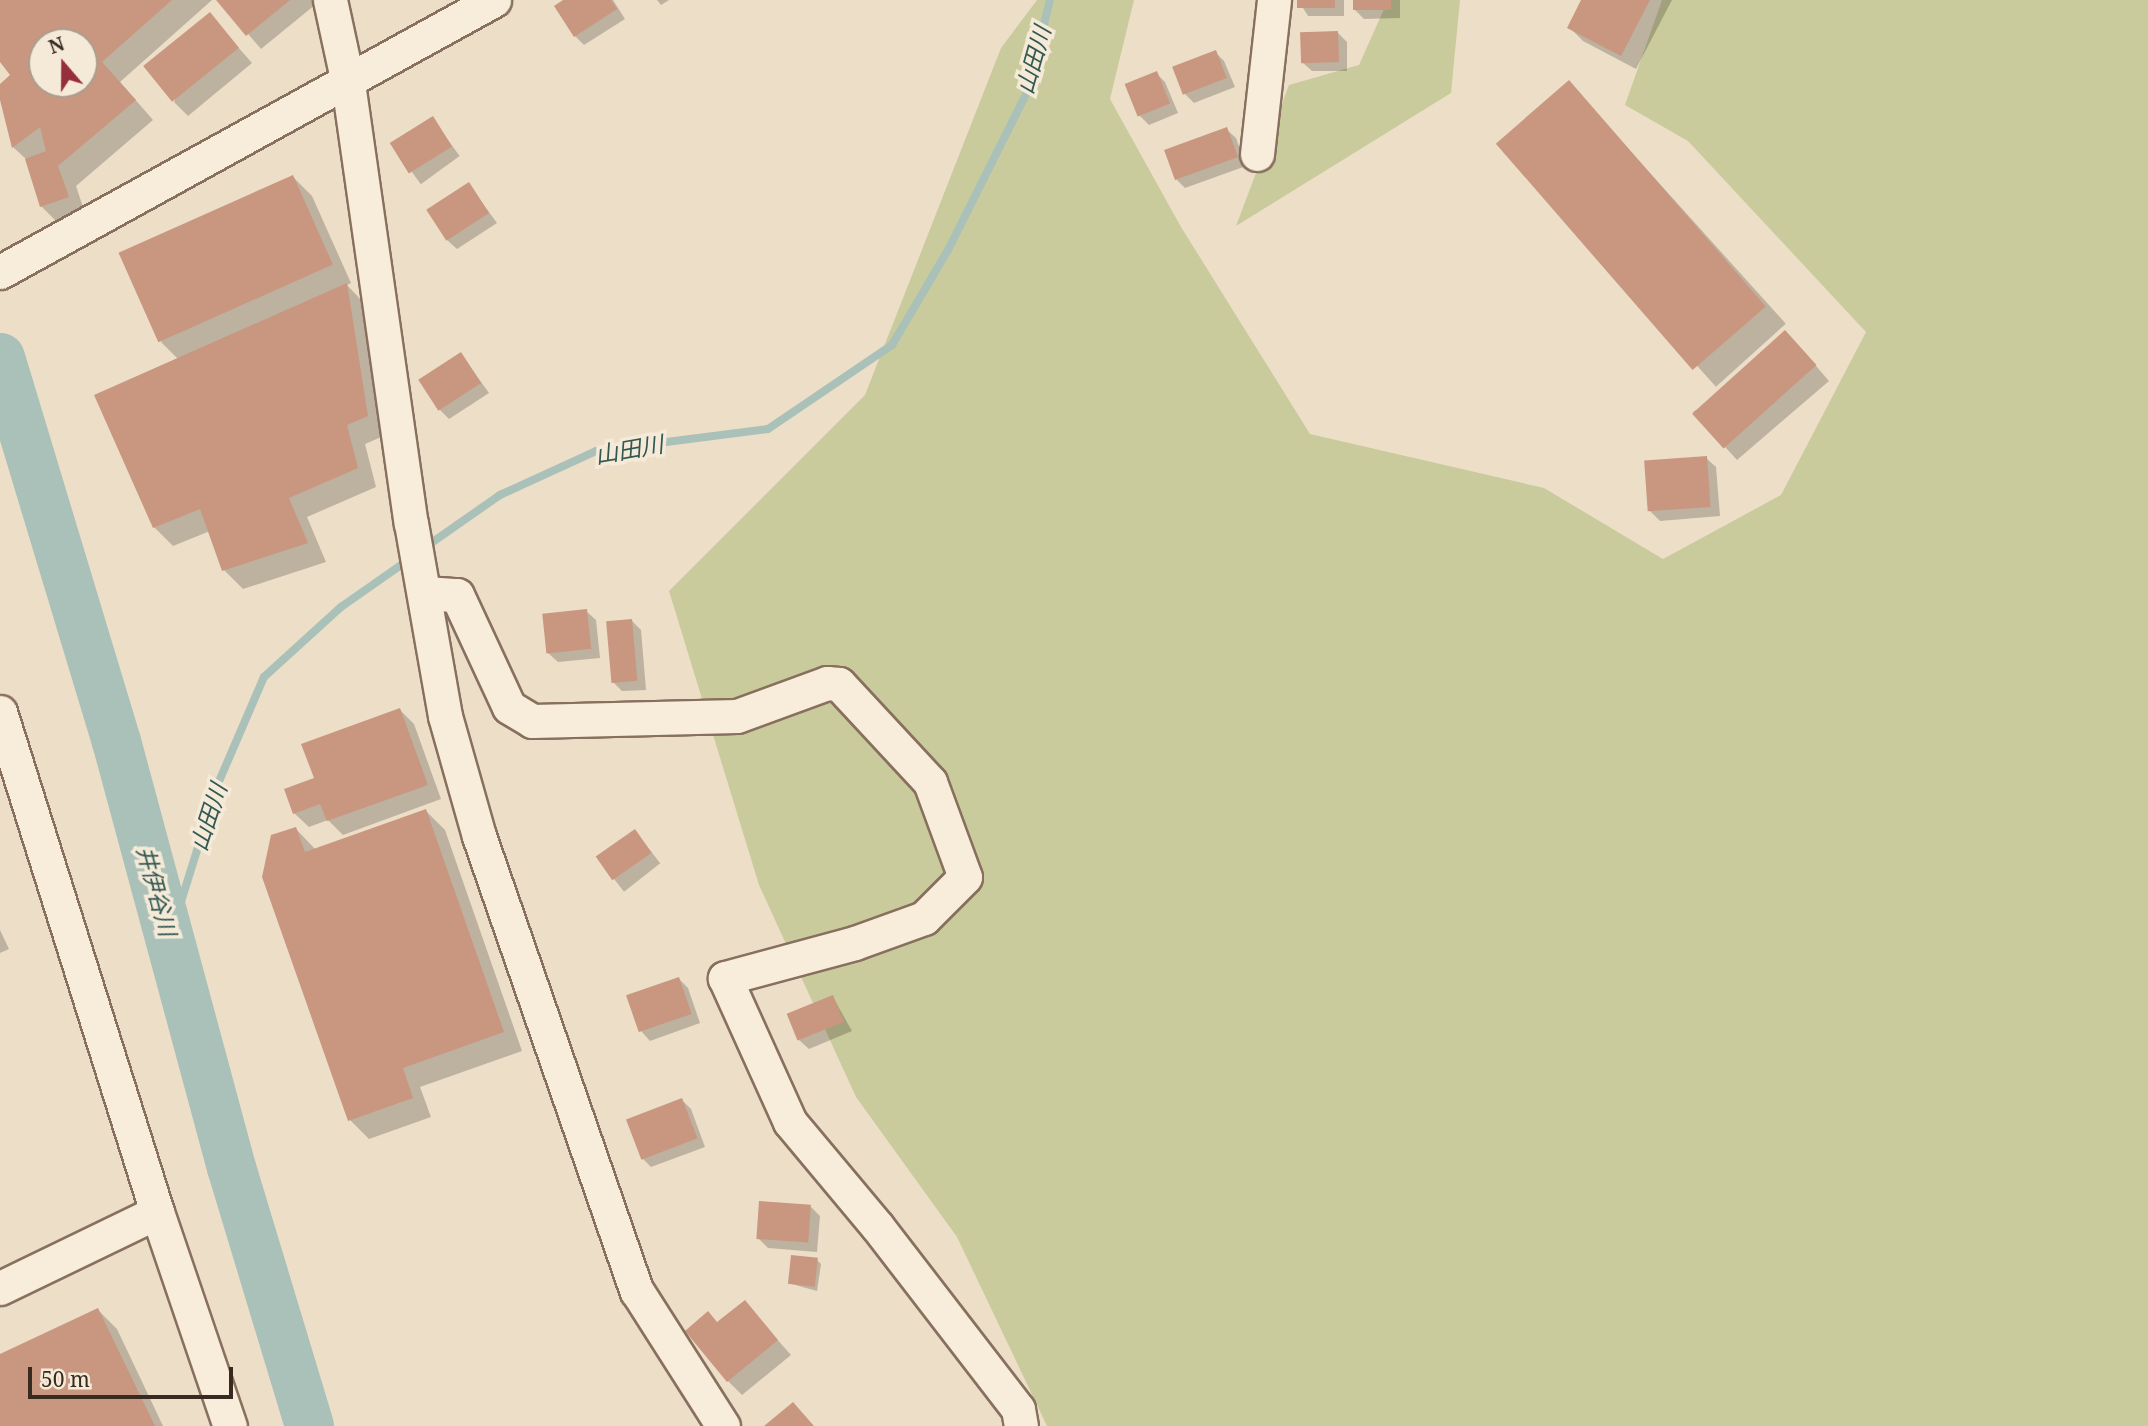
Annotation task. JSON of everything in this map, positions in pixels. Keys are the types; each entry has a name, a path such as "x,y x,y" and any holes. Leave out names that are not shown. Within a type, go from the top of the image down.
{"street":[{"path":"330,0 348,83 411,523 445,716 479,836 637,1291 723,1426"},
{"path":"10,267 348,83 494,0"},
{"path":"1257,154 1274,0"},
{"path":"423,585 457,595 509,707 532,721 737,716 827,683 839,684 930,782 965,877 924,918 855,943 724,978 790,1122 877,1226 1017,1409 1021,1426"},
{"path":"0,712 157,1212 230,1426"},
{"path":"0,1289 157,1212"}],"green space":[{"path":"1037,0 1134,0 1110,99 1181,227 1310,434 1544,488 1663,559 1781,495 1866,332 1688,141 1625,105 1662,0 2148,0 2148,1426 1047,1426 957,1237 856,1097 759,885 669,591 865,395 1001,48"},
{"path":"1388,0 1460,0 1451,93 1236,226 1289,85 1359,65"}],"building":[{"path":"0,0 172,0 102,62 136,100 58,166 69,197 40,207 25,159 46,151 40,127 12,148 0,100 0,84 10,75 0,62"},
{"path":"216,0 290,0 246,36"},
{"path":"563,0 611,0 617,9 574,37 554,6"},
{"path":"1297,0 1335,0 1335,8 1297,8"},
{"path":"1353,0 1391,0 1391,10 1353,10"},
{"path":"1581,0 1650,0 1621,56 1567,28"},
{"path":"210,12 239,48 172,102 143,66"},
{"path":"1338,31 1339,62 1301,63 1300,32"},
{"path":"1216,50 1227,78 1183,95 1172,67"},
{"path":"1157,71 1170,103 1138,117 1125,84"},
{"path":"1569,80 1766,306 1693,370 1496,144"},
{"path":"433,116 452,147 409,174 390,143"},
{"path":"1227,127 1238,157 1175,180 1164,150"},
{"path":"293,175 333,265 158,342 119,253"},
{"path":"469,182 489,213 446,241 426,210"},
{"path":"347,283 368,416 347,425 358,468 289,498 308,543 222,571 200,509 153,528 94,395"},
{"path":"1785,330 1816,365 1724,449 1692,414"},
{"path":"461,352 481,383 438,411 418,380"},
{"path":"1707,456 1711,507 1648,511 1644,460"},
{"path":"587,609 591,649 546,653 542,614"},
{"path":"632,619 637,681 612,683 606,621"},
{"path":"400,708 428,785 327,821 320,804 293,814 284,789 314,778 301,744"},
{"path":"426,809 504,1032 403,1068 413,1098 348,1121 262,877 271,835 296,827 305,852"},
{"path":"635,829 652,853 612,880 596,857"},
{"path":"679,977 692,1014 639,1032 626,995"},
{"path":"833,995 844,1022 798,1041 787,1014"},
{"path":"682,1098 697,1138 641,1160 626,1120"},
{"path":"759,1201 811,1205 808,1243 756,1239"},
{"path":"791,1255 818,1258 815,1287 788,1284"},
{"path":"745,1300 778,1340 727,1382 685,1331 708,1311 717,1322"},
{"path":"98,1308 155,1426 0,1426 0,1354"},
{"path":"793,1402 814,1426 764,1426"}],"waterway":[{"name":"山田川","path":"424,548 500,495 596,451 768,429 892,345 948,250 1027,92 1050,0"},
{"name":"井伊谷川","path":"0,357 116,741 231,1167 309,1426"},
{"name":"山田川","path":"170,937 217,786 264,677 341,607 408,560"}]}
